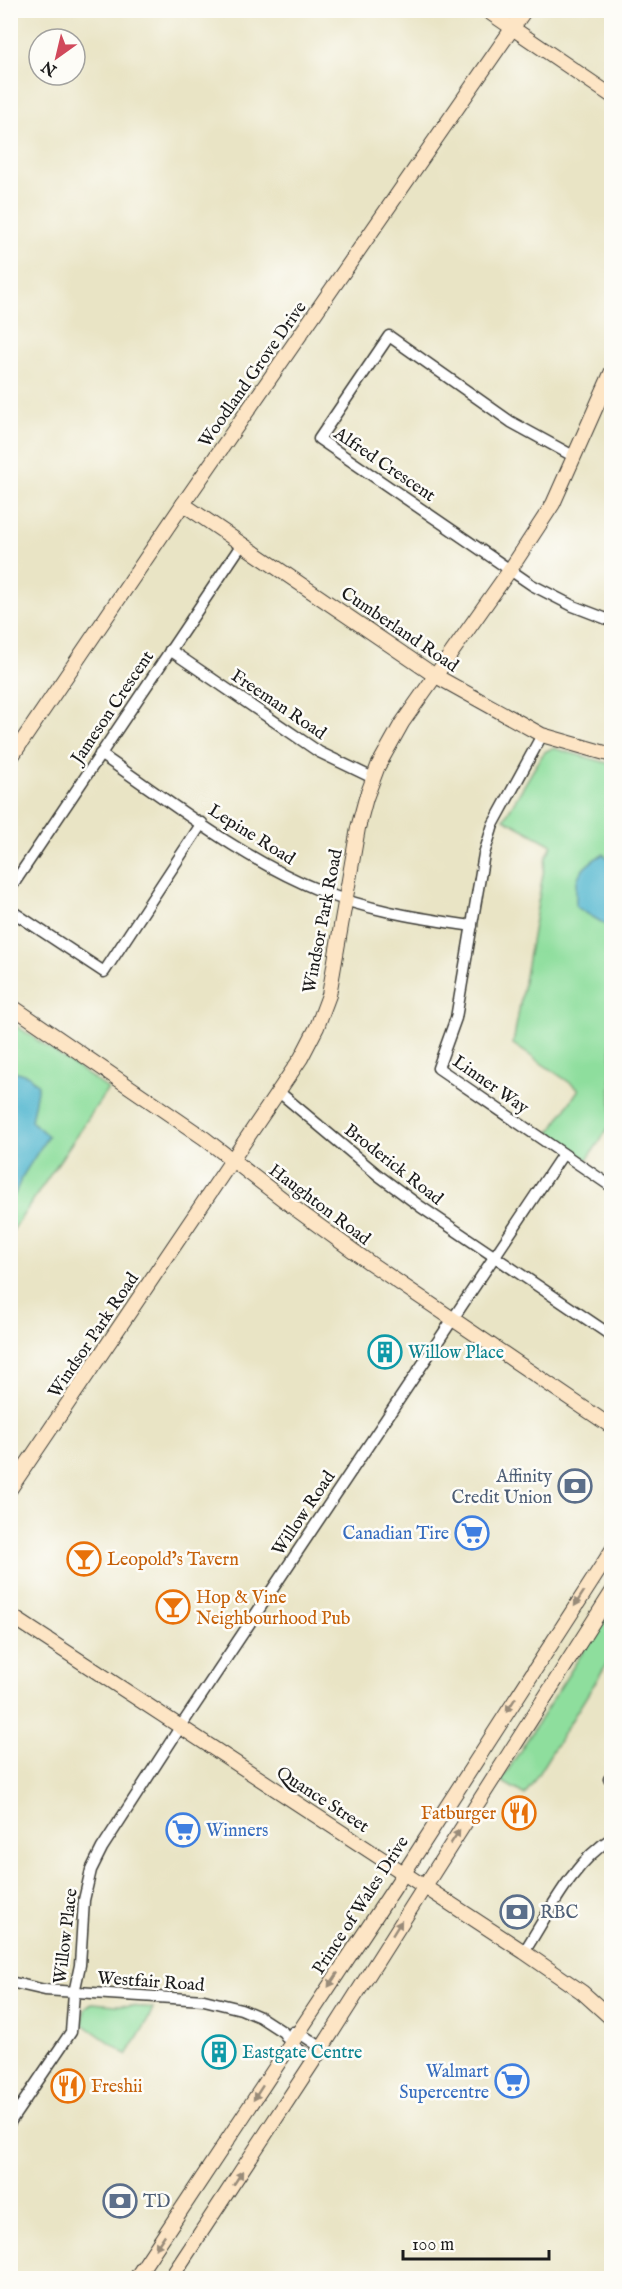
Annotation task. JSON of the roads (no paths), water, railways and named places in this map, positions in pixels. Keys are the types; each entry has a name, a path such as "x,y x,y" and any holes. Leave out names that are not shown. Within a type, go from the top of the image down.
{"street":[{"path":"486,10 612,96"},
{"name":"Woodland Grove Drive","path":"10,759 183,504 525,10"},
{"name":"Alfred Crescent","path":"510,570 319,439 389,336 511,422 575,457"},
{"name":"Windsor Park Road","path":"10,1489 301,1058 323,1010 336,964 358,828 373,778 393,737 434,675 510,570 553,504 612,371"},
{"name":"Cumberland Road","path":"183,504 434,675 542,735 612,755"},
{"name":"Jameson Crescent","path":"10,889 242,544"},
{"path":"510,570 532,585 573,606 612,621"},
{"name":"Freeman Road","path":"170,650 319,752 346,767 373,778"},
{"name":"Linner Way","path":"542,735 493,825 484,854 456,1018 438,1068 563,1154"},
{"name":"Lepine Road","path":"100,754 201,823 283,874 345,900 400,915 472,926"},
{"path":"10,910 104,972 201,823"},
{"name":"Haughton Road","path":"10,1005 131,1086 370,1263 612,1427"},
{"name":"Broderick Road","path":"279,1092 400,1192 612,1336"},
{"path":"452,1318 563,1154 612,1187"},
{"name":"Willow Road","path":"181,1726 452,1318"},
{"name":"Prince of Wales Drive","path":"136,2278 291,2036 403,1873 612,1550"},
{"path":"171,2278 318,2054 612,1592"},
{"name":"Quance Street","path":"10,1615 524,1952 582,1992 612,2019"},
{"name":"Willow Place","path":"10,2122 69,2036 72,2027 74,1993 80,1965 84,1900 91,1870 102,1848 181,1726"},
{"path":"524,1952 580,1868 598,1847 612,1838"},
{"name":"Westfair Road","path":"10,1982 31,1988 74,1993 204,2000 241,2009 260,2017 318,2054"}],"water":[{"path":"603,854 611,861 611,928 576,907 579,875 587,865"},
{"path":"11,1070 29,1076 38,1085 31,1121 48,1136 22,1177 14,1196 10,1195"}],"place":[{"name":"Willow Place","path":"385,1352"},
{"name":"Affinity Credit Union","path":"575,1486"},
{"name":"Canadian Tire","path":"472,1533"},
{"name":"Leopold’s Tavern","path":"84,1559"},
{"name":"Hop & Vine Neighbourhood Pub","path":"173,1607"},
{"name":"Fatburger","path":"519,1813"},
{"name":"Winners","path":"183,1830"},
{"name":"RBC","path":"517,1912"},
{"name":"Eastgate Centre","path":"219,2052"},
{"name":"Walmart Supercentre","path":"512,2081"},
{"name":"Freshii","path":"68,2086"},
{"name":"TD","path":"120,2201"}]}
